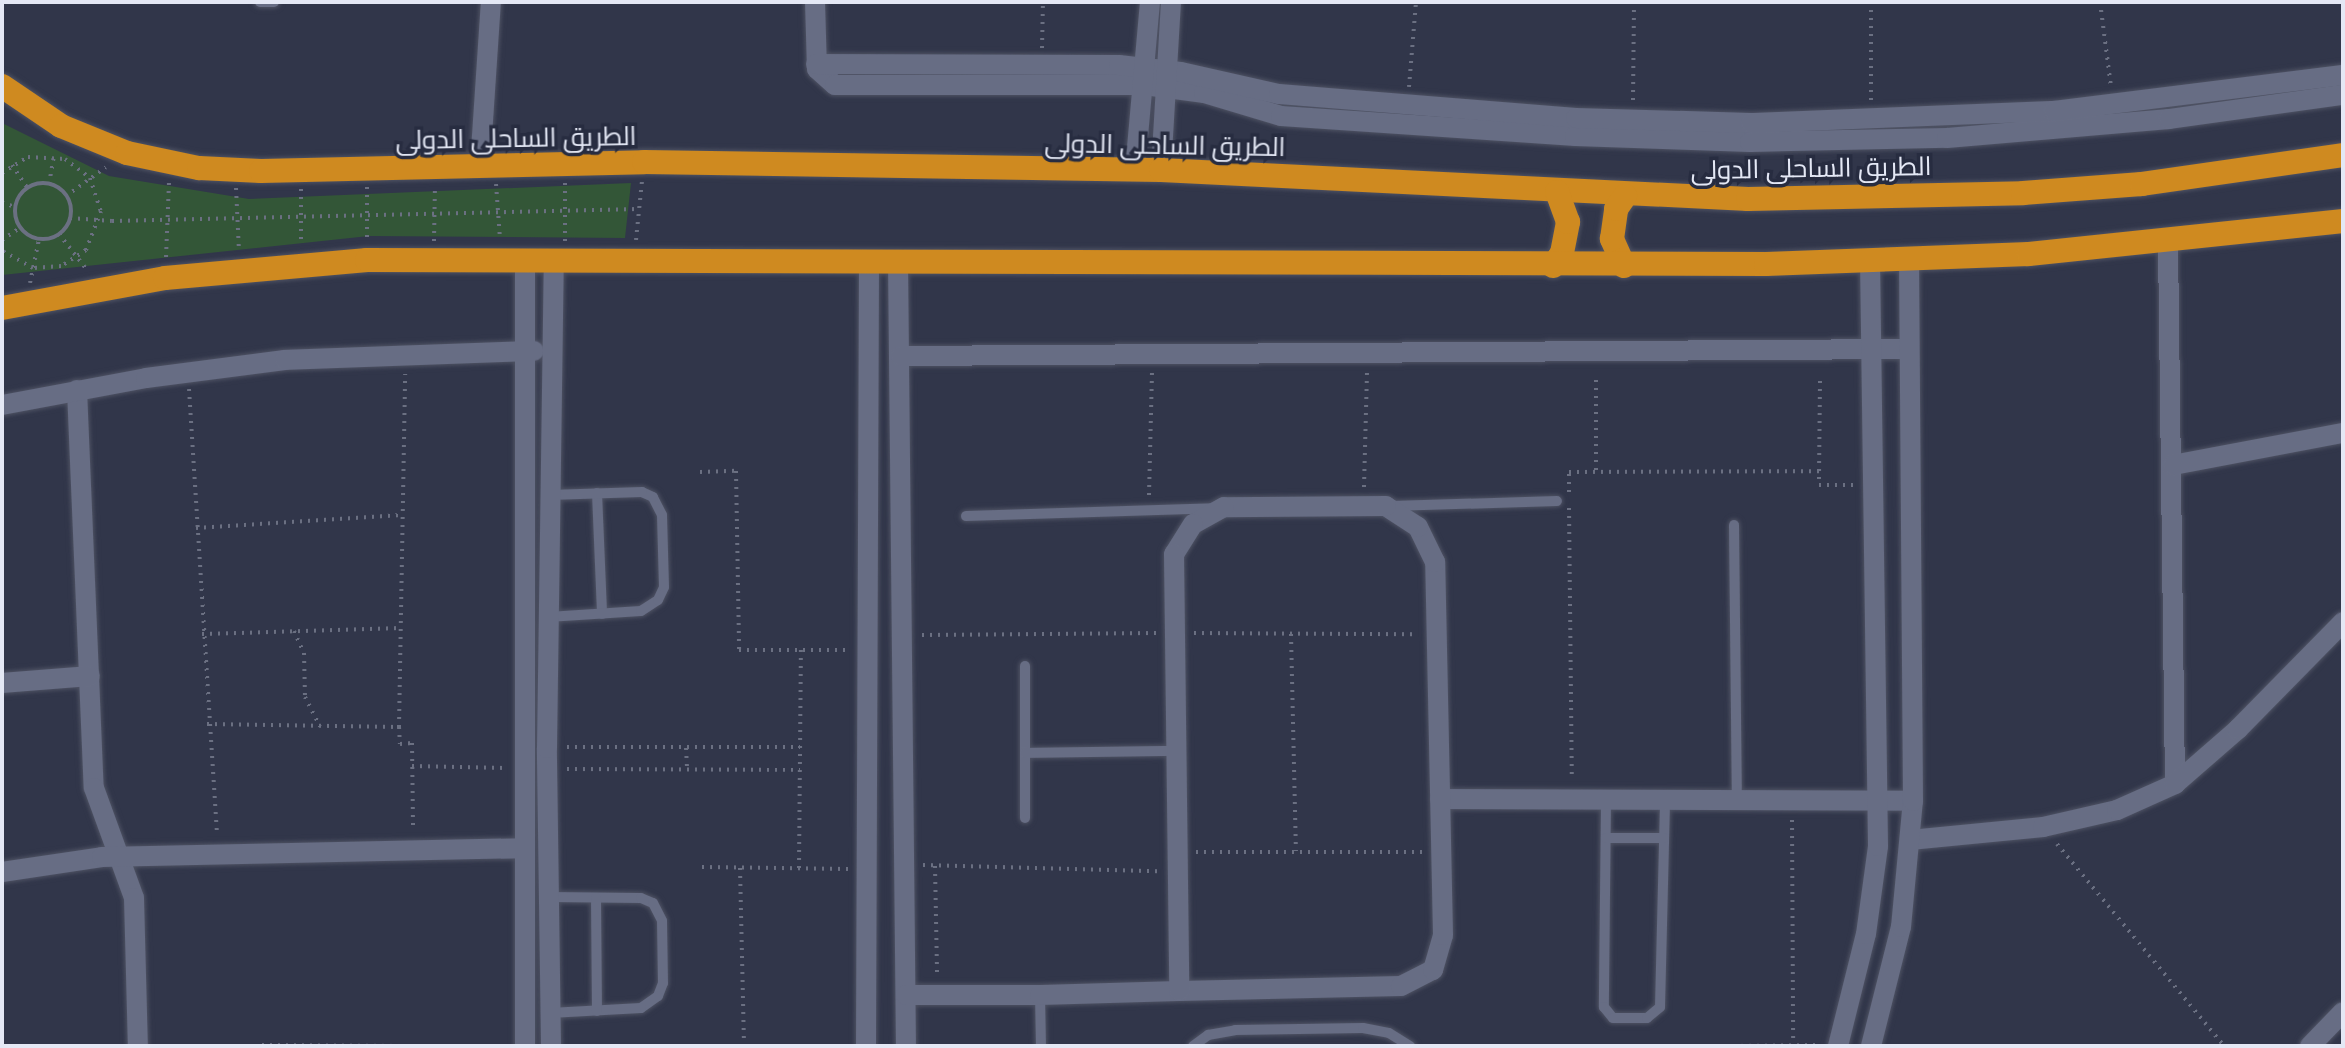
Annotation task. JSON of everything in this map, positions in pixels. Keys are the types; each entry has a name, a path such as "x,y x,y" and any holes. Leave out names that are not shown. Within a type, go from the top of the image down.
{"highway":[{"name":"الطريق الساحلى الدولى","path":"2,86 61,126 127,153 170,163 235,170 644,162 1161,170 1409,179 1625,196 2023,193 2142,184 2343,155"},
{"path":"1553,266 1567,237 1565,206 1557,192"},
{"path":"1624,266 1612,239 1616,209 1625,196"},
{"path":"14,305 165,278 367,260 898,260 1624,266 1909,260 2168,243 2343,221"}],"street":[{"path":"487,166 491,2"},
{"path":"815,2 816,64 823,79 835,85 1145,76"},
{"path":"1135,170 1150,2"},
{"path":"1161,170 1161,114 1168,79 1171,2"},
{"path":"816,64 1041,66 1279,94 1633,121 1871,121 2114,105 2343,75"},
{"path":"1168,79 1281,116 1750,142 2057,130 2343,95"},
{"path":"2168,243 2175,784"},
{"path":"866,1046 869,260"},
{"path":"898,260 906,1046"},
{"path":"1871,1046 1901,927 1913,801 1909,260"},
{"path":"513,261 523,351 525,1046"},
{"path":"1839,1046 1869,919 1877,801 1876,486 1870,261"},
{"path":"551,1046 547,758 549,495 551,350 560,262"},
{"path":"901,356 1908,349"},
{"path":"2,405 189,372 405,353 551,350"},
{"path":"77,390 94,788 137,921 138,1046"},
{"path":"2173,465 2343,433"},
{"path":"906,995 1040,995 1179,991 1419,982 1433,970 1442,954 1435,562 1418,527 1386,506 1224,507 1193,524 1174,554 1179,991"},
{"path":"1910,840 2043,827 2117,810 2175,784 2238,729 2343,622"},
{"path":"2,683 90,676"},
{"path":"1440,799 1913,801"},
{"path":"2,872 118,856 524,848"},
{"path":"2310,1046 2343,1012"}],"lane":[{"path":"260,2 274,2"},
{"path":"597,493 602,614"},
{"path":"548,617 641,611 658,600 664,587 662,515 648,494 549,495"},
{"path":"1386,506 1557,501"},
{"path":"966,516 1224,507"},
{"path":"1734,525 1737,800"},
{"path":"1025,666 1025,818"},
{"path":"1025,753 1176,751"},
{"path":"1606,800 1605,1012 1613,1018 1647,1018 1660,1007 1665,800"},
{"path":"1606,838 1664,838"},
{"path":"548,897 641,898 658,908 663,983 658,996 641,1008 550,1013"},
{"path":"596,898 597,1011"},
{"path":"1040,995 1041,1046"},
{"path":"1193,1046 1208,1035 1235,1030 1363,1028 1389,1033 1410,1046"}],"path":[{"path":"1041,66 1043,2"},
{"path":"1407,105 1416,2"},
{"path":"1633,121 1634,2"},
{"path":"1871,2 1871,121"},
{"path":"2100,2 2114,105"},
{"path":"49,184 61,126"},
{"path":"66,196 127,153"},
{"path":"2,173 28,157 54,155 90,178 100,221 93,241 77,258 61,266 33,268 2,251"},
{"path":"634,261 644,162"},
{"path":"165,278 170,163"},
{"path":"560,262 565,211 564,164"},
{"path":"12,165 28,189"},
{"path":"487,166 513,261"},
{"path":"433,259 435,167"},
{"path":"367,169 367,260"},
{"path":"235,170 240,269"},
{"path":"301,170 301,264"},
{"path":"49,184 66,196 70,218 59,234 39,239 21,228 16,207 28,189 49,184"},
{"path":"2,203 16,207"},
{"path":"70,218 100,221 237,219 639,209"},
{"path":"2,240 21,228"},
{"path":"59,234 102,289"},
{"path":"14,305 33,268 39,239"},
{"path":"405,353 399,727 400,744 412,743 414,849"},
{"path":"1363,506 1368,353"},
{"path":"1149,510 1152,354"},
{"path":"189,372 207,724 219,854"},
{"path":"1596,380 1596,472"},
{"path":"1820,381 1819,485 1876,486"},
{"path":"700,472 736,471 739,650 867,650"},
{"path":"1573,799 1569,472 1819,471"},
{"path":"196,528 402,515"},
{"path":"202,634 401,628"},
{"path":"294,631 304,653 305,697 320,726"},
{"path":"1291,634 1296,852"},
{"path":"799,868 801,650"},
{"path":"207,724 399,727"},
{"path":"547,758 686,747 800,747"},
{"path":"686,747 687,769"},
{"path":"547,758 687,769 800,770"},
{"path":"412,766 524,768"},
{"path":"1792,801 1793,1045"},
{"path":"2043,827 2224,1046"},
{"path":"905,865 1178,862 1296,852 1441,852"},
{"path":"935,866 937,995"},
{"path":"702,867 867,869"},
{"path":"740,868 744,1046"},
{"path":"262,1045 402,1046"},
{"path":"1733,1046 1839,1046"}],"green space":[{"path":"2,123 109,176 249,199 631,183 625,238 369,236 2,275"}]}
